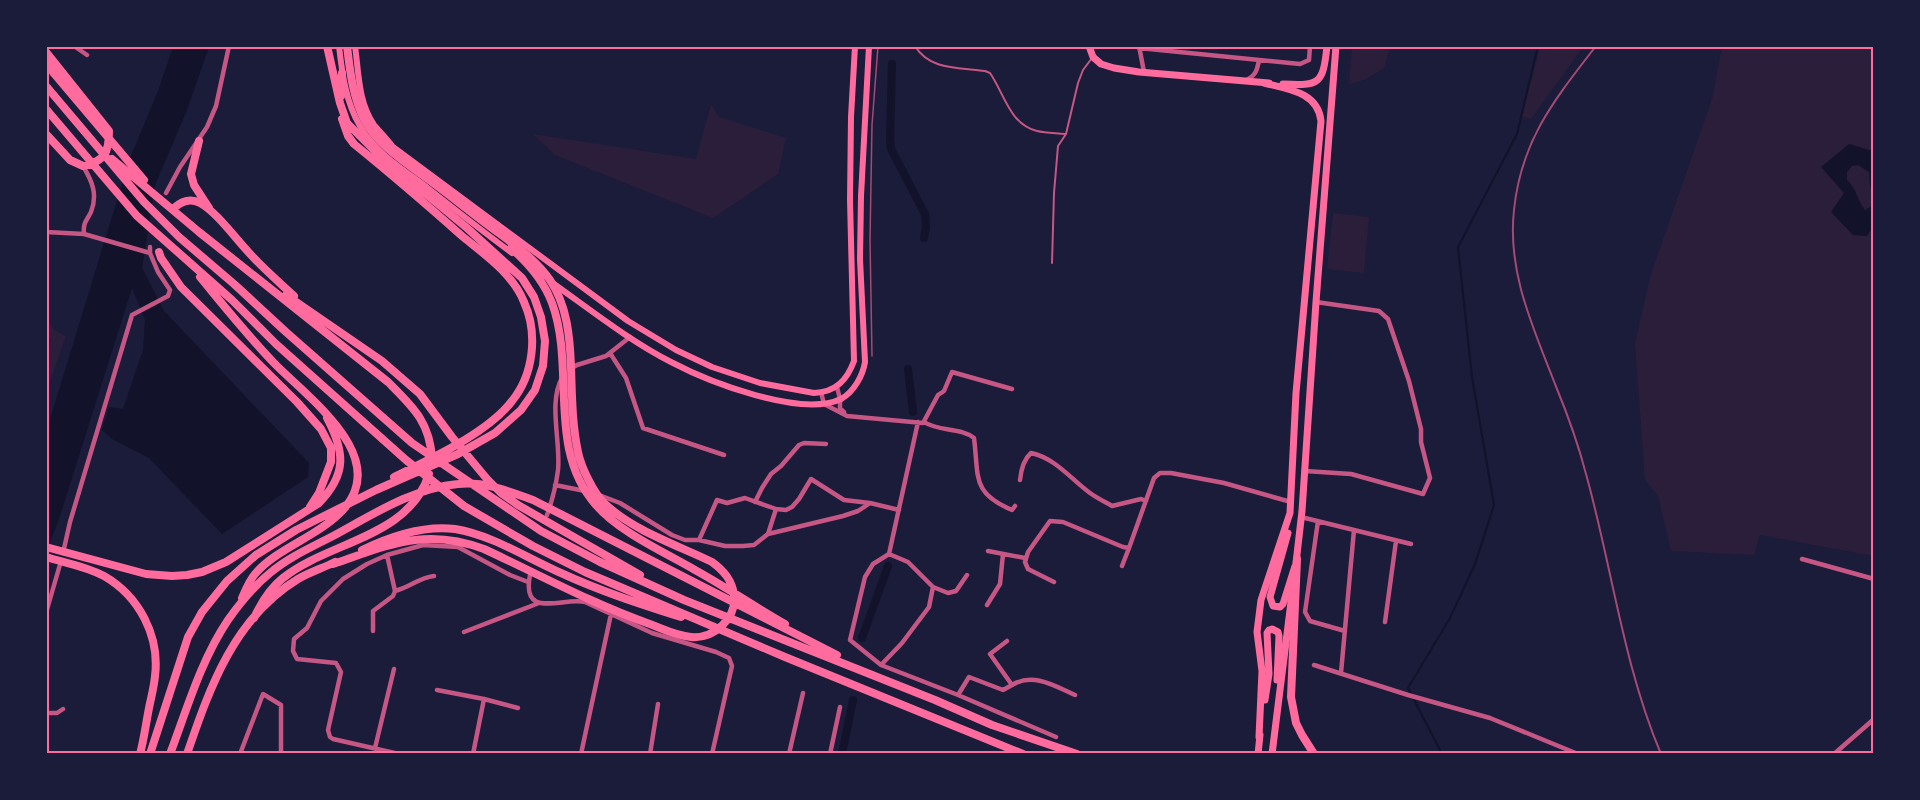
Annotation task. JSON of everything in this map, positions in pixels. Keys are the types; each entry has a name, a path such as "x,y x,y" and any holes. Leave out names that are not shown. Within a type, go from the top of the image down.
{"highway":[{"path":"150,753 188,637 202,612 227,581 256,555 296,530 376,490 458,454 495,433 521,410 535,390 543,366 545,341 534,297 522,278 467,228 379,155 348,123 340,103 327,46"},
{"path":"333,564 400,542 445,538 463,541 629,616 692,638 717,631 729,618 735,601 733,585 721,568 617,515 602,502 585,473 578,454 573,425 571,354 566,318 561,301 549,279 523,251 404,161 376,136 366,123 354,94 347,46"},
{"path":"46,52 109,131 109,146 102,158 82,166 70,160 46,134"},
{"path":"46,64 99,129 199,232 388,382 415,409 425,427 431,448 431,468 414,503 401,515 347,545 301,565 272,588 263,599 254,618"},
{"path":"342,73 341,116 343,125 354,144 438,214 512,281 524,301 531,326 532,347 521,388 513,401 498,417 449,448 392,478 376,490"},
{"path":"46,86 144,202 179,237 411,443 541,531 590,557 717,612 992,725 1077,753"},
{"path":"46,109 137,216 406,460 456,500 502,529 637,599"},
{"path":"198,141 191,174 194,184 210,211"},
{"path":"95,145 164,196"},
{"path":"174,208 181,202 190,200 199,202 315,316"},
{"path":"479,218 519,255 541,280 552,302 562,354 565,423 575,473 594,504 609,518 683,563 881,678"},
{"path":"159,252 181,287 297,402 321,429 331,448 331,462 327,476 309,509"},
{"path":"170,753 202,668 249,583 256,573 271,560 327,525 349,504 354,494 357,474 352,451 339,426 274,363 185,260"},
{"path":"245,268 382,361 420,394 487,480 501,493 642,578"},
{"path":"46,547 147,574 187,575 202,572 226,562 319,503 330,492 340,471 341,452 322,409"},
{"path":"237,607 261,580 289,559 410,496 457,484 486,485 533,500 881,678"},
{"path":"187,753 221,666 254,618 288,586 308,574 386,540 427,529 454,529 468,532 598,589 637,599 734,634 785,657 1023,753"},
{"path":"46,557 84,567 104,576 125,591 136,603 152,637 156,656 155,676 138,753"},
{"path":"1297,559 1291,697 1296,723 1314,753"}],"main road":[{"path":"339,46 342,73 354,114 369,140 399,167 495,240 630,337 699,376 754,395 790,402 824,404 847,396 863,374 865,362 860,259 869,46"},
{"path":"355,46 359,88 364,106 374,125 393,147 533,251 628,321 676,350 712,367 760,383 821,392 837,387 846,379 854,361 850,200 855,46"},
{"path":"1089,46 1093,57 1101,64 1114,68 1304,85 1315,83 1321,78 1328,46"},
{"path":"1272,751 1302,517 1336,46"},
{"path":"1264,83 1288,88 1307,96 1317,108 1321,121 1296,393 1290,524 1269,597 1274,606 1280,607 1283,604 1297,559"},
{"path":"1258,751 1262,670 1257,632 1261,600 1290,513"},
{"path":"1259,737 1269,674 1267,633 1272,629 1278,632 1279,636 1272,751"}],"street":[{"path":"74,46 87,55"},
{"path":"164,196 207,127 216,105 229,46"},
{"path":"1144,72 1139,47 1300,64 1309,60 1310,46"},
{"path":"1245,81 1257,72 1259,60"},
{"path":"82,166 95,190 92,210 83,225 84,234"},
{"path":"46,232 84,234 148,251 170,290 169,295 163,299 132,315 70,522 46,613"},
{"path":"1305,471 1351,474 1423,494 1430,478 1409,381 1388,318 1379,311 1316,302"},
{"path":"547,515 558,469 557,393 560,381 573,367 591,362 610,352 630,337"},
{"path":"610,352 626,378 644,428 724,455"},
{"path":"1012,389 952,372 944,391 936,398 921,422 889,554 873,564 865,578 850,640 881,665 1056,737"},
{"path":"837,387 840,408 847,416"},
{"path":"821,392 824,404 847,416 921,422 969,434 974,438 980,487 998,504 1012,510 1014,506"},
{"path":"755,502 771,474 799,445 804,443 826,444"},
{"path":"1020,480 1026,457 1030,453 1043,456 1092,495 1112,506 1141,499 1146,501"},
{"path":"1122,566 1154,478 1160,473 1171,472 1224,483 1291,502"},
{"path":"699,540 717,501 727,503 745,498 776,509 786,510 792,507 811,479 844,500 899,510"},
{"path":"555,485 609,498 633,509 672,535 685,540 699,540 725,546 749,546 768,534 843,516 858,511 870,503"},
{"path":"768,534 776,509"},
{"path":"1302,517 1411,544"},
{"path":"1024,558 1050,521 1063,522 1129,548"},
{"path":"1318,521 1305,612 1310,621 1345,631"},
{"path":"1341,673 1354,530"},
{"path":"1385,622 1396,541"},
{"path":"399,753 333,740 330,737 328,730 341,672 336,663 297,659 293,651 294,639 307,628 321,601 343,579 367,564 387,555 423,545 458,547 528,582"},
{"path":"988,551 1024,558"},
{"path":"889,554 908,562 933,587 948,593 956,591 967,575"},
{"path":"987,605 998,588 1004,554"},
{"path":"373,631 373,611 393,596 395,591 387,555"},
{"path":"1024,558 1028,569 1054,582"},
{"path":"1802,559 1874,579"},
{"path":"530,575 528,591 539,603"},
{"path":"395,591 408,587 421,578 434,576"},
{"path":"881,665 902,644 929,607 933,587"},
{"path":"464,632 539,603 579,601 591,604 652,633 723,654 729,658 732,666 712,753"},
{"path":"581,753 611,614"},
{"path":"1006,641 990,654 1012,685"},
{"path":"1314,665 1490,718 1578,753"},
{"path":"375,748 394,669"},
{"path":"958,695 969,677 1003,690 1019,681 1041,680 1075,695"},
{"path":"437,690 518,708"},
{"path":"789,753 803,693"},
{"path":"240,753 263,694 281,705 281,753"},
{"path":"473,753 484,699"},
{"path":"650,753 658,704"},
{"path":"830,753 840,706"},
{"path":"46,713 57,713 63,709"},
{"path":"1834,753 1874,719"}],"lane":[{"path":"915,46 928,61 990,73 1015,118 1026,127 1036,131 1066,134"},
{"path":"1052,263 1058,146 1066,134 1083,70 1093,57"}],"shaded area":[{"path":"173,47 209,47 187,110 155,185 142,268 164,311 309,463 308,477 222,534 149,458 112,439 102,430 109,407 123,409 143,350 145,320 132,288 59,519 47,550 47,429 130,158 158,91"},
{"path":"1352,47 1390,47 1384,68 1366,79 1349,85"},
{"path":"1540,47 1583,47 1531,119 1522,116"},
{"path":"1722,47 1873,47 1873,556 1760,535 1754,555 1671,551 1658,496 1645,480 1635,344 1650,277 1712,99"},
{"path":"711,104 719,117 786,138 778,174 713,218 555,155 533,134 696,159"},
{"path":"1849,144 1873,151 1873,193 1869,172 1858,165 1852,166 1847,172 1847,180 1865,210 1873,205 1873,227 1867,236 1853,235 1831,212 1844,193 1821,167"},
{"path":"1333,213 1369,217 1364,273 1327,269"},
{"path":"47,317 53,329 66,336 47,390 47,359 51,340 47,334"}],"waterway":[{"path":"1442,754 1408,688 1450,618 1475,564 1494,505 1472,377 1458,247 1517,134 1538,46"},
{"path":"892,64 891,149 925,214 924,238"},
{"path":"908,369 913,412"},
{"path":"862,638 888,566"},
{"path":"842,754 853,700"}],"tram line":[{"path":"872,356 870,240 872,125 878,46"}],"railway":[{"path":"1596,46 1554,103 1532,141 1524,162 1514,210 1514,255 1524,299 1583,462 1627,650 1661,754"}]}
